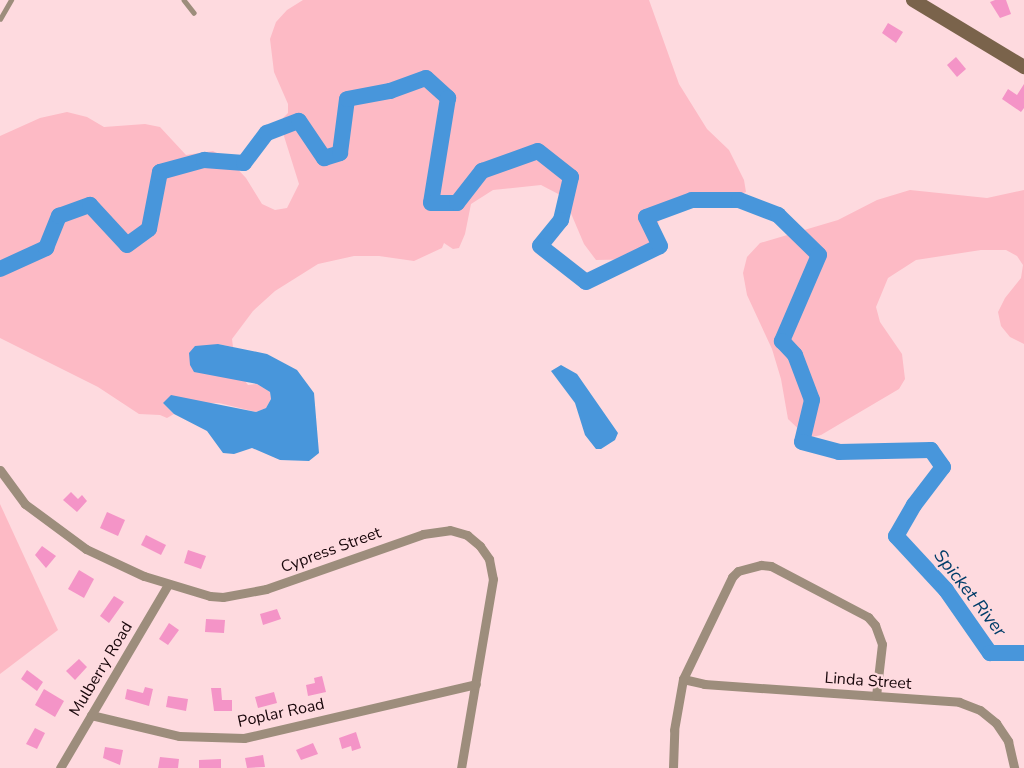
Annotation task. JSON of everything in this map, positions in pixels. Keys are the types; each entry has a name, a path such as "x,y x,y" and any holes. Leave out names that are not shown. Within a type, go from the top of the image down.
{"street":[{"path":"913,0 1024,67"},
{"name":"Cypress Street","path":"0,470 25,504 68,537 124,569 168,585 210,596 238,596 266,589 423,534 442,530 458,532 480,546 492,568 491,600 460,768"},
{"path":"673,768 674,730 683,679 732,577 738,571 761,565 780,569 868,617 875,625 882,644 876,696"},
{"name":"Mulberry Road","path":"60,768 168,585"},
{"name":"Linda Street","path":"683,679 704,684 959,702 980,710 1003,732 1012,751 1014,768"},
{"name":"Poplar Road","path":"91,715 179,736 244,738 476,684"}],"lane":[{"path":"0,20 11,0"},
{"path":"184,0 194,13"}],"shaded area":[{"path":"303,0 649,0 679,84 707,129 729,150 744,180 746,192 736,196 690,192 663,208 659,218 654,252 643,259 596,260 584,244 564,197 541,185 493,190 471,204 465,234 459,248 453,249 444,243 442,248 414,261 379,256 354,256 318,264 275,291 253,311 232,339 233,347 218,344 248,385 257,384 270,392 271,399 266,408 256,412 219,403 163,403 174,414 167,418 160,415 139,414 98,387 0,338 0,136 40,118 67,112 87,117 104,127 145,124 160,127 186,155 213,151 229,160 246,178 262,204 275,210 287,208 299,184 283,133 283,118 288,113 288,104 274,72 270,39 276,22 287,10"},
{"path":"910,190 987,198 1024,190 1024,344 1010,337 1001,326 998,312 1005,298 1021,278 1023,265 1017,256 1006,250 981,250 916,260 888,278 876,307 880,322 902,354 905,379 899,389 821,435 808,438 788,419 781,379 772,349 747,295 743,273 747,257 760,243 838,220 877,200"},
{"path":"0,504 58,630 0,674"}],"water":[{"path":"218,344 267,354 297,370 314,393 319,453 309,461 280,460 252,448 234,454 223,453 207,431 174,414 163,403 171,395 256,412 266,408 271,399 270,392 257,384 194,372 190,365 189,353 195,346"},
{"path":"561,365 577,374 618,433 615,440 601,449 596,449 585,435 575,403 551,371"}],"building":[{"path":"1006,0 1011,14 1000,18 990,2"},
{"path":"888,23 903,32 896,43 882,33"},
{"path":"956,57 966,69 957,77 947,65"},
{"path":"1024,84 1024,108 1021,112 1002,99 1008,89 1017,95"},
{"path":"71,492 78,499 82,495 87,501 77,512 63,500"},
{"path":"107,512 125,520 118,536 100,528"},
{"path":"146,535 166,545 161,555 141,545"},
{"path":"42,546 56,556 46,568 35,555"},
{"path":"188,550 206,556 201,569 184,563"},
{"path":"79,570 94,579 84,598 68,589"},
{"path":"114,596 124,602 109,623 100,616"},
{"path":"277,609 281,619 263,625 260,614"},
{"path":"206,619 225,620 224,633 205,632"},
{"path":"169,623 179,630 168,645 159,639"},
{"path":"79,659 87,667 75,680 66,671"},
{"path":"27,670 43,682 37,691 21,679"},
{"path":"322,676 326,692 308,696 306,685 315,683 314,678"},
{"path":"145,687 153,689 149,706 125,699 127,689 143,693"},
{"path":"211,688 221,688 222,700 232,700 232,711 214,711"},
{"path":"44,689 64,701 55,717 35,705"},
{"path":"274,692 277,703 258,708 255,697"},
{"path":"168,696 188,699 186,711 166,707"},
{"path":"35,728 45,733 37,749 26,744"},
{"path":"356,732 361,748 352,751 351,746 342,749 339,738"},
{"path":"313,743 318,754 301,760 296,750"},
{"path":"105,747 123,750 120,765 103,758"},
{"path":"263,755 265,767 247,768 245,758"},
{"path":"160,757 179,759 178,768 158,768"},
{"path":"221,759 221,768 199,768 199,760"}],"waterway":[{"name":"Spicket River","path":"0,269 46,248 59,216 90,205 127,245 149,229 160,172 204,160 244,163 267,133 299,121 324,158 340,153 347,99 390,91 426,78 448,98 431,203 457,203 482,171 538,151 571,177 561,220 540,246 586,282 660,246 646,217 692,200 739,200 778,215 819,255 782,341 795,355 812,400 802,442 839,452 931,450 943,467 914,505 896,536 946,590 990,653 1024,653"}]}
